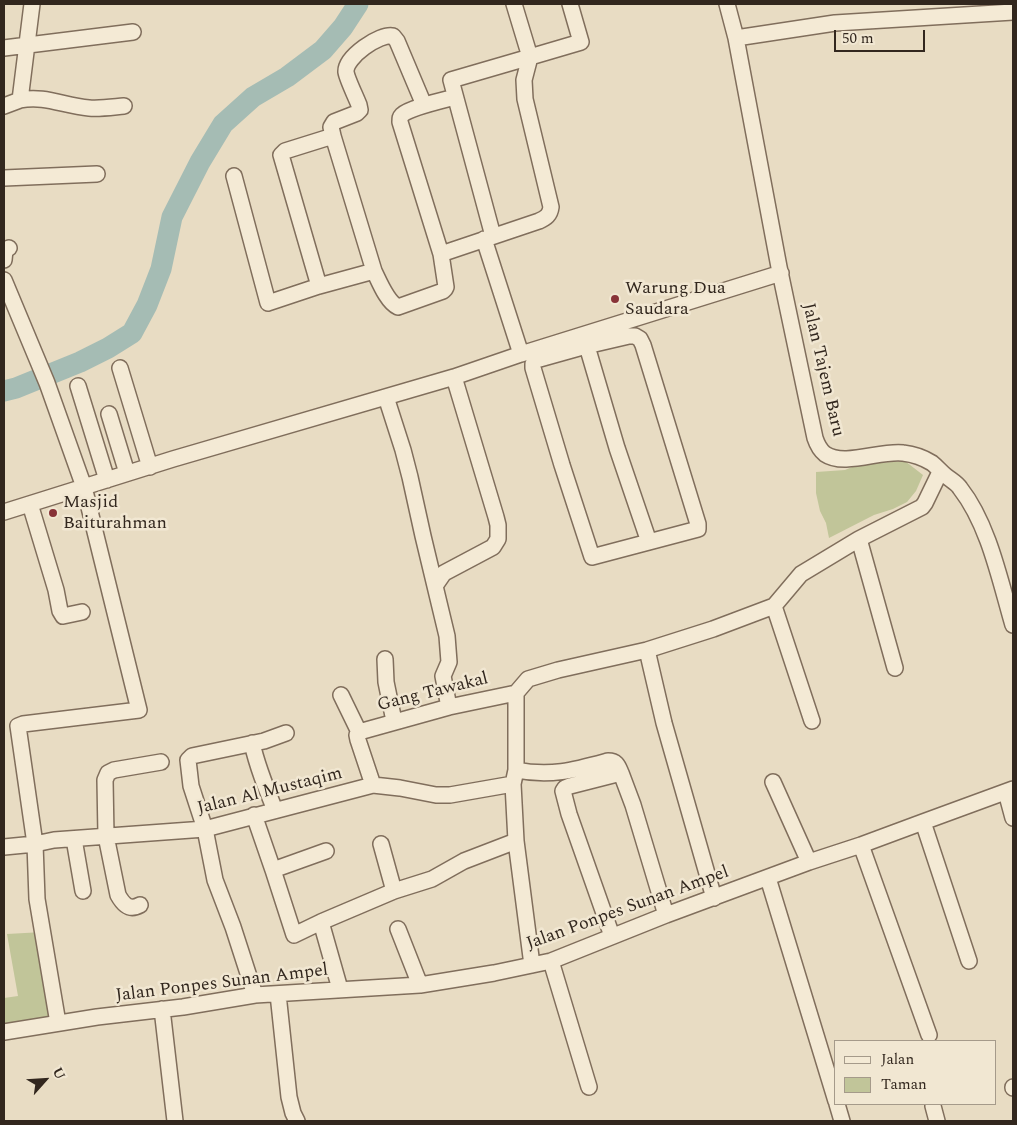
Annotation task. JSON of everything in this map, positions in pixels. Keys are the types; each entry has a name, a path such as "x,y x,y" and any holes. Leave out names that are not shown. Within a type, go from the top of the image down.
{"street":[{"path":"20,100 32,4"},
{"path":"441,254 543,219 551,209 525,99 524,80 530,57 514,4"},
{"path":"521,354 489,238 451,80 581,42 570,4"},
{"name":"Jalan Tajem Baru","path":"727,4 736,38 815,438 819,447 825,454 834,458 846,459 903,452 931,463 959,486 982,524 1013,625"},
{"path":"736,38 834,23 1013,12"},
{"path":"4,48 133,32"},
{"path":"424,105 397,41 393,36 388,35 378,38 361,50 348,65 346,72 360,110 334,122 331,127 374,271 389,300 398,307 445,289 446,286 441,254 400,122 400,116 424,105 455,96"},
{"path":"4,106 20,100 33,98 91,109 124,106"},
{"path":"319,286 281,155 285,151 333,136"},
{"path":"4,178 97,174"},
{"path":"234,176 268,303 319,286 374,271"},
{"path":"4,512 128,473 386,398 521,354 585,340 635,336 643,344 698,524 698,530 592,557 562,465 533,364 536,360 585,340 781,273"},
{"path":"4,280 38,359 84,487 139,710 19,726 34,844 37,899 58,1023"},
{"path":"585,340 617,448 649,542"},
{"path":"120,368 150,467"},
{"path":"435,586 444,573 493,548 498,539 496,517 454,377"},
{"path":"78,386 107,480"},
{"path":"386,398 403,450 447,636 449,662 443,676 449,707"},
{"path":"108,414 128,473"},
{"path":"532,965 516,841 515,777 516,693 528,678 647,650 774,606 801,574 858,539 922,507 940,472"},
{"path":"30,504 56,590 60,611 63,616 82,612"},
{"path":"858,539 895,668"},
{"path":"774,606 812,721"},
{"path":"647,650 664,723 714,898"},
{"path":"385,659 386,682 394,721"},
{"name":"Gang Tawakal","path":"359,732 449,707 516,693"},
{"path":"341,695 359,732 357,735 358,740 373,785"},
{"path":"255,995 215,880 205,829 191,786 188,760 192,756 264,741 286,733"},
{"path":"252,743 263,781 275,810"},
{"name":"Jalan Al Mustaqim","path":"4,847 54,840 205,829 373,785 436,795 450,795 515,777 573,770 608,761 614,761 621,773"},
{"path":"140,905 128,907 118,895 106,836 105,780 108,773 114,770 161,762"},
{"path":"612,936 569,814 563,791 570,786 621,773 633,805 666,915"},
{"path":"773,782 809,862"},
{"path":"1009,791 1013,818"},
{"name":"Jalan Ponpes Sunan Ampel","path":"4,1032 255,995 420,985 494,974 551,961 666,915 1009,791"},
{"path":"254,815 294,935 321,922 432,878 464,861 516,841"},
{"path":"923,822 969,961"},
{"path":"74,839 83,891"},
{"path":"381,844 394,892"},
{"path":"861,846 929,1035"},
{"path":"272,870 326,851"},
{"path":"768,878 834,1095"},
{"path":"321,922 340,989"},
{"path":"398,929 420,985"},
{"path":"551,961 589,1087"},
{"path":"278,994 289,1097 297,1121"},
{"path":"162,1009 175,1121"},
{"path":"837,1105 842,1121"},
{"path":"933,1106 937,1121"}],"green space":[{"path":"905,461 923,475 916,491 907,502 874,515 829,538 816,493 816,472 845,470 857,465 873,462"},
{"path":"43,932 58,1023 4,1032 4,998 18,996 7,934"}],"waterway":[{"path":"4,391 80,362 132,333 147,305 161,269 172,217 200,162 223,124 253,97 287,77 323,50 343,27 358,4"}],"place":[{"name":"Warung Dua Saudara","path":"615,299"},
{"name":"Masjid Baiturahman","path":"53,513"}]}
